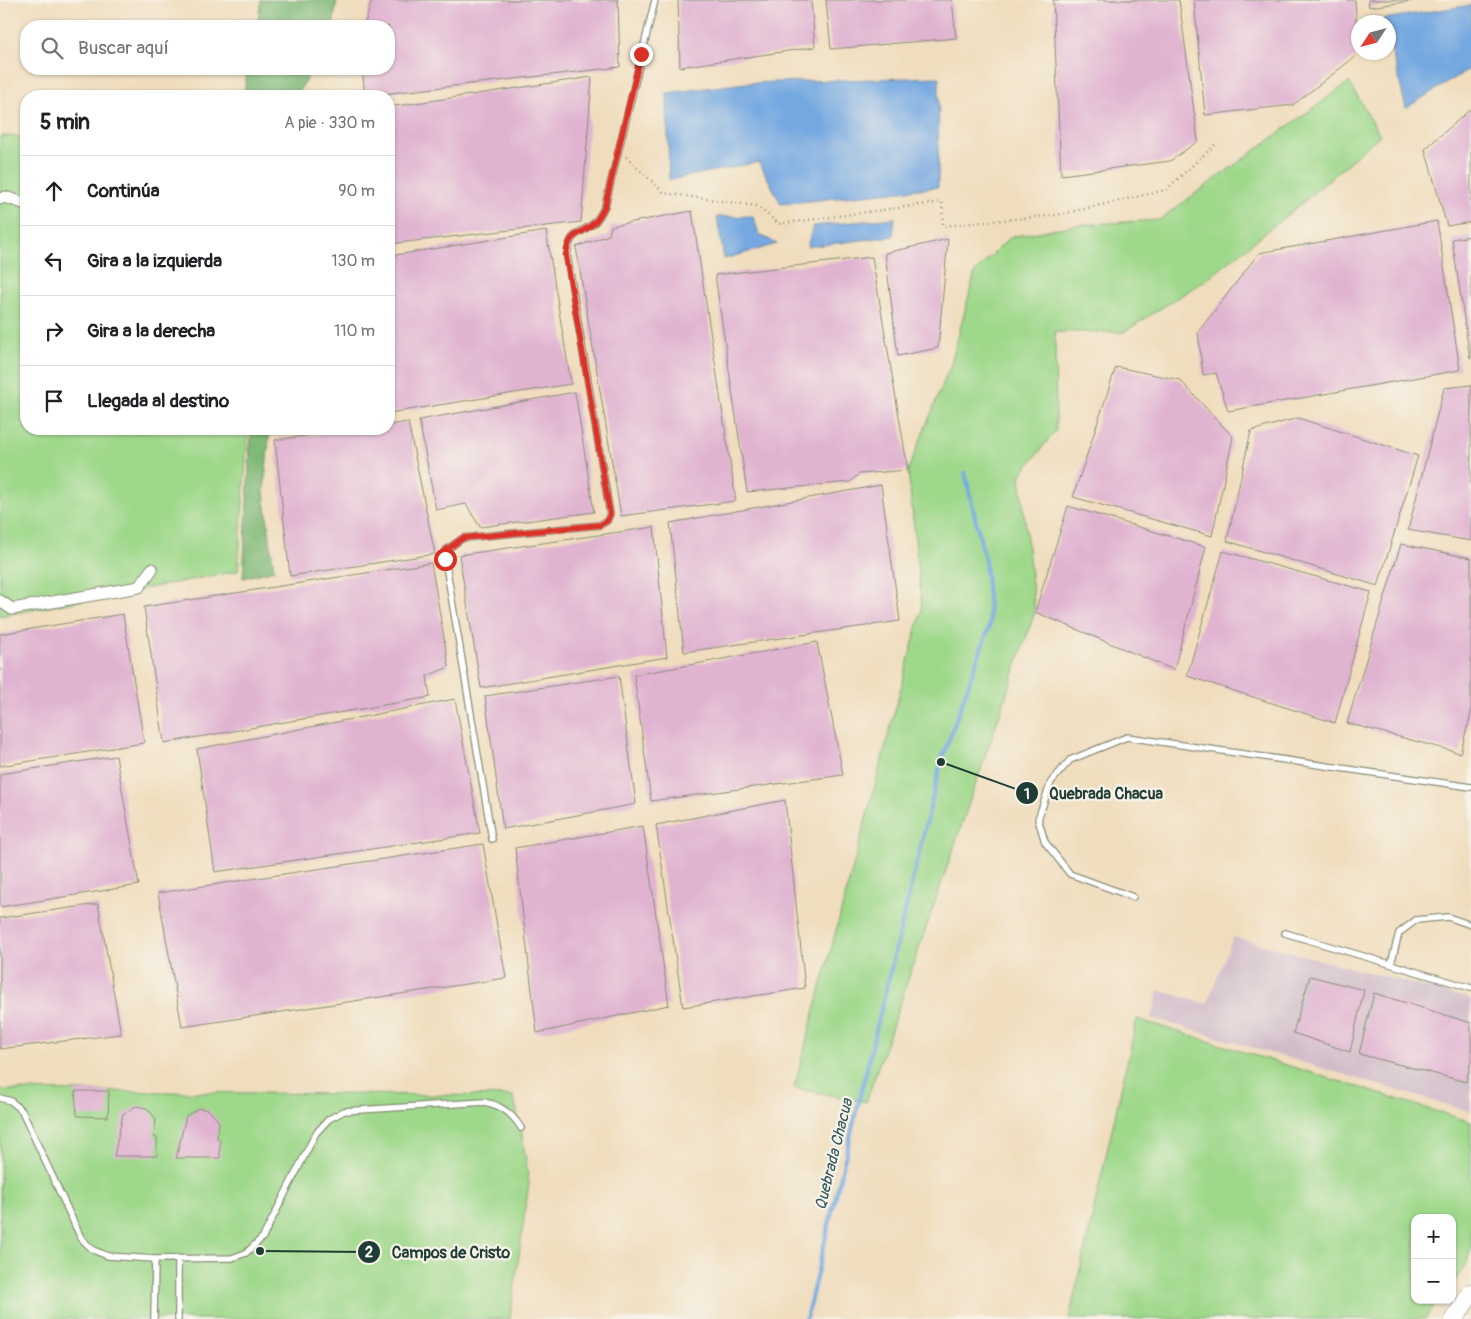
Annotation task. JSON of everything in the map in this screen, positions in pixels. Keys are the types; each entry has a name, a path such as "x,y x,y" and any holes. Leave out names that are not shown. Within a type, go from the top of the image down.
{"street":[{"path":"0,199 5,197 20,202"},
{"path":"0,601 12,609 139,587 152,569"}],"lane":[{"path":"492,838 445,559 446,550 463,538 600,525 607,521 610,514 566,255 569,240 577,232 592,225 605,206 617,149 655,0"},
{"path":"1133,897 1070,874 1045,842 1038,819 1051,782 1070,760 1127,737 1471,787"},
{"path":"1390,964 1399,933 1416,920 1448,917 1471,925"},
{"path":"1285,933 1471,988"},
{"path":"0,1098 12,1101 22,1111 86,1244 108,1256 155,1259 232,1258 252,1249 262,1237 316,1133 329,1119 344,1112 484,1102 510,1113 521,1128"},
{"path":"178,1258 178,1319"},
{"path":"154,1319 155,1259"}],"path":[{"path":"617,149 664,193 757,206 780,224 942,202 943,226 1057,215 1166,190 1217,143"}],"shaded area":[{"path":"1233,937 1471,999 1471,1112 1152,1018 1158,990 1207,1004"}],"green space":[{"path":"261,0 337,0 334,20 258,20"},
{"path":"246,75 309,75 300,90 245,90"},
{"path":"1349,82 1380,135 1303,202 1210,277 1124,332 1055,332 1056,430 1020,476 1035,612 866,1102 794,1088 922,609 908,470 951,364 975,272 1010,237 1076,225 1159,220"},
{"path":"0,136 20,137 20,435 248,435 238,571 0,616"},
{"path":"251,435 269,435 264,491 274,570 243,578"},
{"path":"1137,1019 1471,1122 1471,1250 1465,1267 1456,1279 1456,1214 1411,1214 1411,1304 1436,1304 1425,1319 1069,1319"},
{"path":"0,1090 513,1096 521,1128 529,1183 510,1319 0,1319"}],"water":[{"path":"1471,5 1471,68 1406,108 1394,60 1396,60 1396,17"},
{"path":"939,77 938,187 781,204 759,162 669,180 667,93 746,83"},
{"path":"753,216 759,234 777,244 724,259 717,217"},
{"path":"895,218 893,236 807,247 813,226"}],"building":[{"path":"372,0 618,0 620,67 395,93 395,90 364,90 363,75 395,75 395,20 366,20"},
{"path":"678,0 811,0 815,47 680,67"},
{"path":"826,0 952,0 956,38 831,49"},
{"path":"1053,0 1179,0 1198,141 1170,161 1061,175"},
{"path":"1194,0 1355,0 1356,15 1351,15 1351,60 1293,105 1205,115"},
{"path":"1368,0 1412,0 1412,1 1369,7"},
{"path":"592,77 581,222 395,243 395,106"},
{"path":"1471,109 1471,222 1447,226 1425,149"},
{"path":"692,211 736,501 621,516 576,247 609,235 611,226"},
{"path":"1437,221 1460,370 1228,411 1216,373 1203,375 1198,332 1259,253"},
{"path":"546,231 571,384 395,412 395,255"},
{"path":"1471,236 1471,358 1470,358 1452,239"},
{"path":"948,239 938,348 898,356 885,253"},
{"path":"872,257 908,470 859,474 850,482 747,492 715,275"},
{"path":"1116,367 1180,380 1233,437 1212,536 1073,497"},
{"path":"1471,385 1471,541 1408,530 1444,388"},
{"path":"575,392 594,512 480,527 466,504 436,510 419,420"},
{"path":"1298,418 1418,456 1378,586 1227,541 1251,431"},
{"path":"408,422 435,554 290,576 275,440 313,435 395,435 395,424"},
{"path":"881,485 900,621 684,652 670,523"},
{"path":"1068,506 1206,547 1174,670 1035,612"},
{"path":"654,527 667,657 481,688 459,555"},
{"path":"1401,544 1471,558 1471,714 1460,753 1347,723"},
{"path":"1223,551 1371,592 1335,723 1187,676"},
{"path":"431,563 449,667 427,676 430,697 164,743 144,607"},
{"path":"123,614 144,743 0,766 0,634"},
{"path":"817,642 843,775 651,801 634,675"},
{"path":"619,676 636,804 503,829 485,696"},
{"path":"455,699 480,833 215,872 197,749"},
{"path":"116,756 139,885 0,907 0,774"},
{"path":"785,800 805,988 683,1007 656,825"},
{"path":"643,826 669,1005 537,1033 515,848"},
{"path":"483,844 506,978 182,1027 158,893"},
{"path":"98,904 121,1034 0,1049 0,918"},
{"path":"1310,976 1364,990 1350,1052 1293,1033"},
{"path":"1374,993 1471,1023 1471,1061 1466,1082 1359,1054"},
{"path":"75,1091 109,1091 108,1117 77,1116"},
{"path":"136,1106 147,1108 156,1119 154,1137 157,1138 157,1156 114,1156 123,1114"},
{"path":"199,1108 209,1110 219,1122 217,1139 220,1140 220,1158 176,1158 186,1116"}],"waterway":[{"name":"Quebrada Chacua","path":"806,1319 941,762 990,624 985,561 965,473"}],"place":[{"name":"Quebrada Chacua","path":"941,762"},
{"name":"Campos de Cristo","path":"260,1251"}],"route":[{"path":"445,559 446,550 463,538 600,525 607,521 610,514 566,255 569,240 577,232 592,225 599,218 605,206 641,54"}]}
